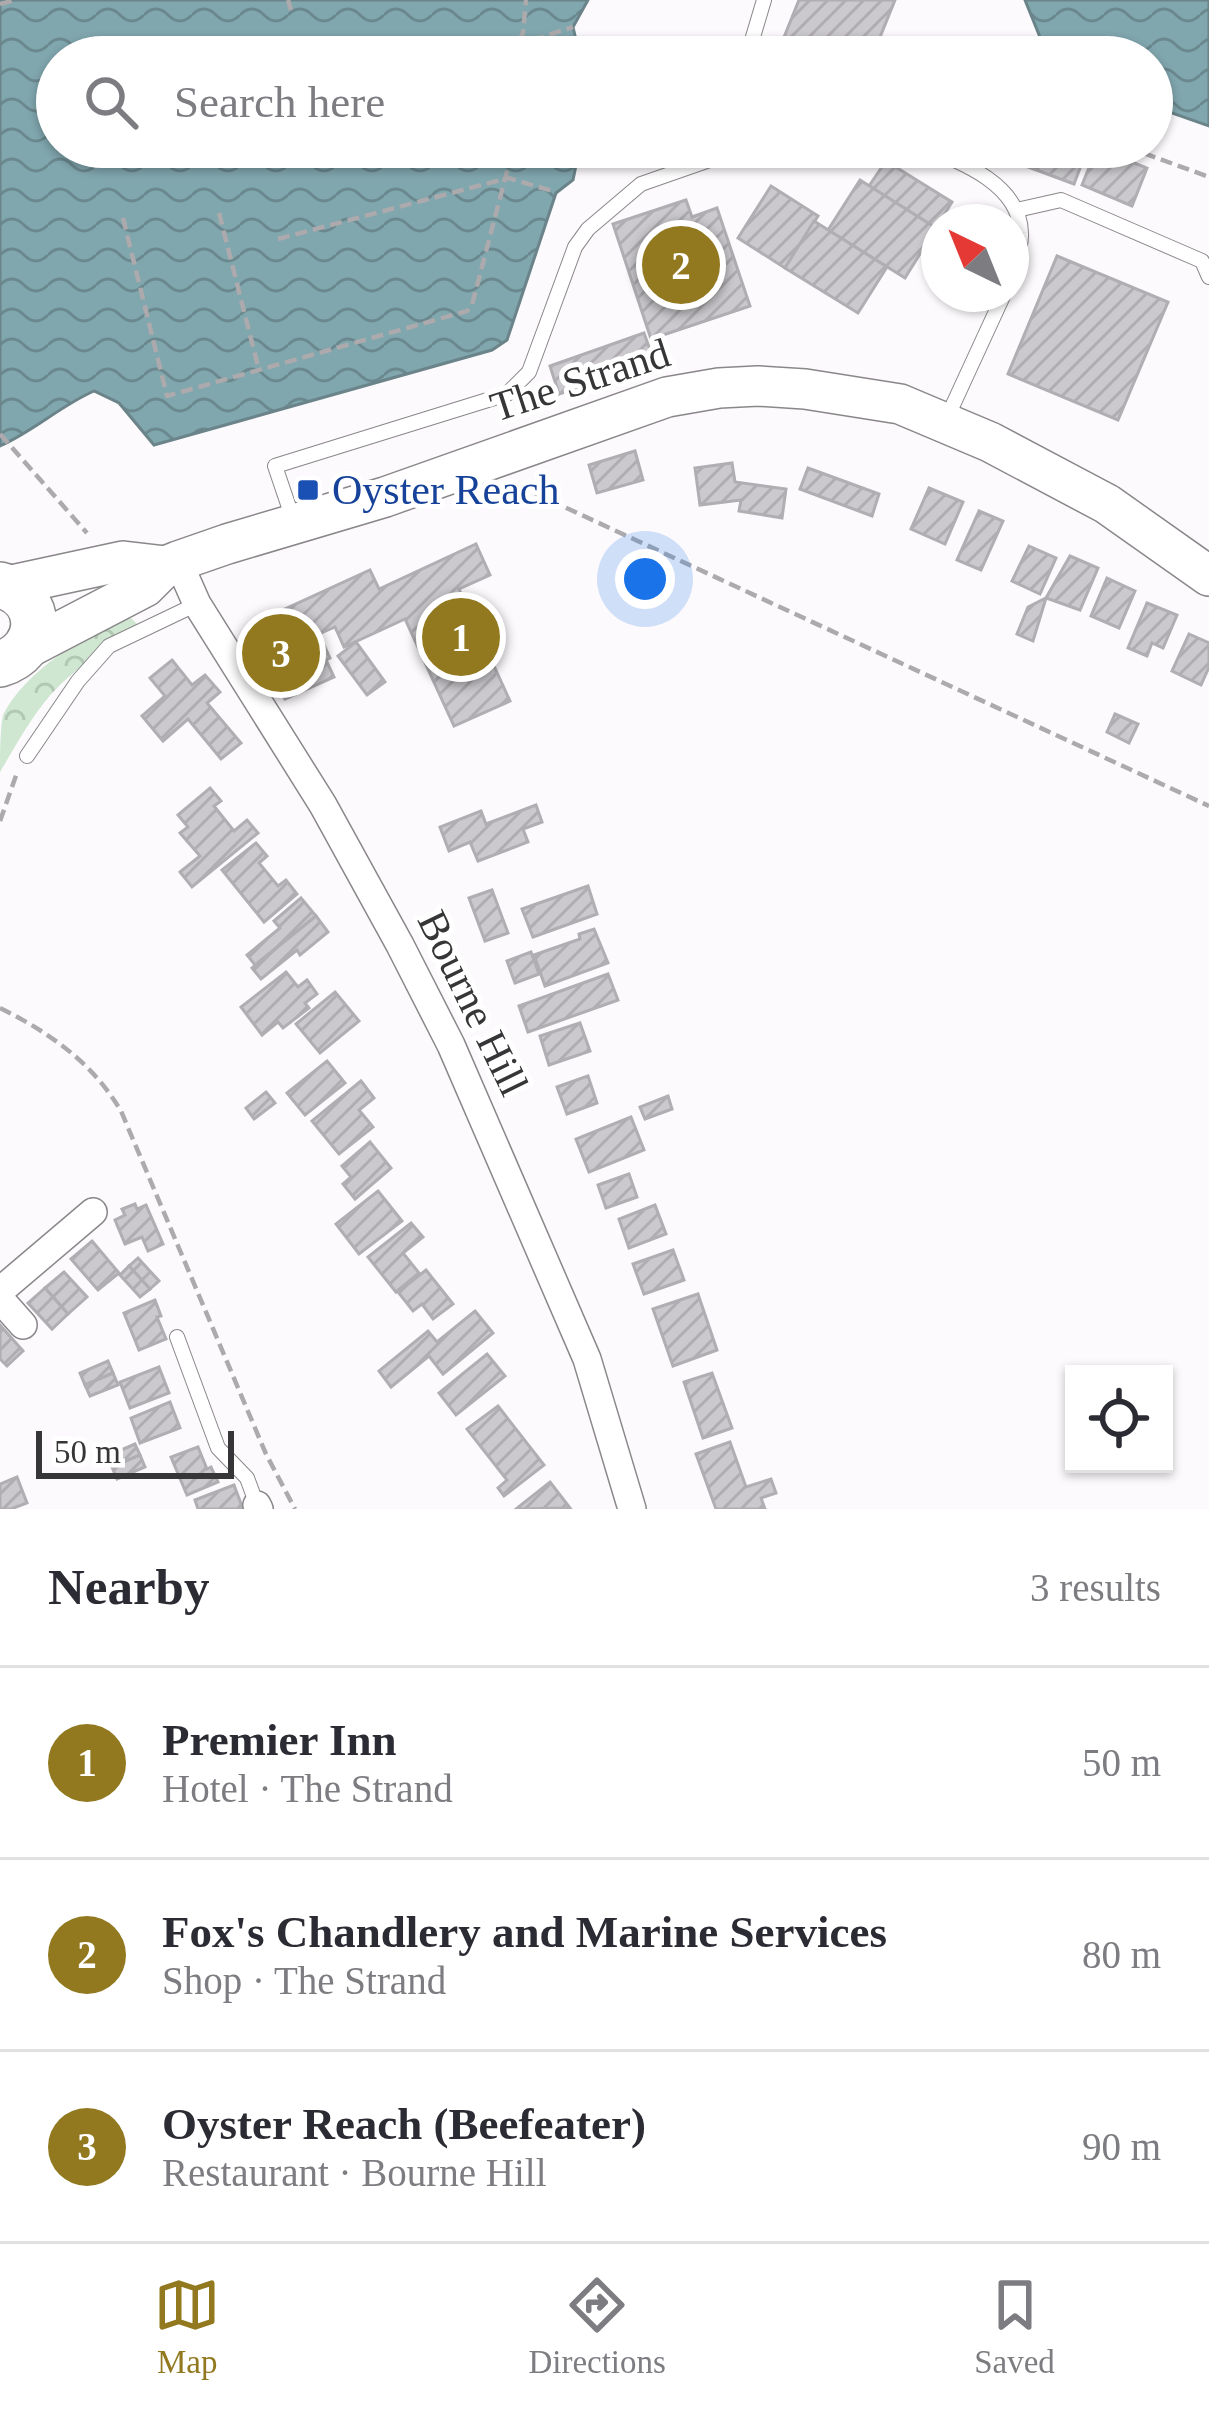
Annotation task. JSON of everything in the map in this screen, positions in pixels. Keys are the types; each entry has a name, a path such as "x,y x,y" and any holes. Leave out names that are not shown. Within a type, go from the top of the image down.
{"main road":[{"name":"The Strand","path":"4,585 123,561 172,564 385,497 667,397 758,386 805,388 900,404 945,422 1108,504 1209,576"},
{"name":"The Strand","path":"10,664 145,587 172,564"},
{"path":"4,585 17,591 31,609 34,623 32,637 10,664"}],"street":[{"name":"Bourne Hill","path":"172,564 323,805 451,1046 587,1359 632,1509"},
{"path":"22,1325 0,1295 93,1212"}],"lane":[{"path":"753,36 764,0"},
{"path":"295,524 275,466 507,394 529,372 575,247 588,229 641,184 680,168"},
{"path":"970,168 1003,191 1013,204"},
{"path":"1029,207 1060,200 1202,261 1209,277"},
{"path":"945,422 996,312"},
{"path":"26,756 78,681 110,646 196,604"},
{"path":"177,1337 218,1448 247,1478 258,1507"}],"path":[{"path":"0,4 16,0"},
{"path":"288,0 291,10"},
{"path":"521,36 526,0"},
{"path":"546,36 573,27"},
{"path":"1173,164 1209,177"},
{"path":"123,218 167,396 467,310 510,168"},
{"path":"278,239 508,178 556,192"},
{"path":"219,213 259,370"},
{"path":"0,434 94,541"},
{"path":"474,465 1209,806"},
{"path":"0,821 15,773 26,756"},
{"path":"0,1008 69,1050 108,1089 132,1134 266,1454 296,1509"}],"green space":[{"path":"131,618 139,626 79,668 52,694 0,772 3,715 26,683 77,644"}],"water":[{"path":"0,0 588,0 573,27 575,36 36,36 36,168 575,168 573,180 556,193 507,340 492,350 154,445 119,403 94,391 0,446"},
{"path":"1025,0 1209,0 1209,126 1173,113 1173,36 1040,36"}],"building":[{"path":"799,0 895,0 880,36 784,36"},
{"path":"881,168 897,168 952,202 921,204 921,219 869,186"},
{"path":"1031,168 1080,168 1074,184"},
{"path":"1089,168 1147,168 1132,206 1082,185"},
{"path":"860,180 921,219 921,252 905,278 828,230"},
{"path":"771,186 818,216 785,268 738,238"},
{"path":"686,200 692,217 717,208 750,306 651,339 613,224"},
{"path":"814,221 887,267 858,313 785,268"},
{"path":"1057,256 1168,302 1118,420 1008,374"},
{"path":"644,333 654,361 559,394 550,366"},
{"path":"635,451 643,480 597,493 589,465"},
{"path":"732,463 735,482 786,489 782,518 739,511 741,500 700,505 695,468"},
{"path":"808,468 879,494 872,516 800,489"},
{"path":"929,488 963,502 945,544 911,529"},
{"path":"979,511 1003,521 981,570 957,560"},
{"path":"476,544 490,575 459,589 510,701 454,726 405,619 344,647 335,627 319,634 334,677 285,699 250,625 370,570 379,589"},
{"path":"1029,546 1056,558 1040,594 1012,581"},
{"path":"1070,556 1098,568 1080,610 1046,598"},
{"path":"1107,578 1135,591 1119,628 1091,616"},
{"path":"1046,598 1033,641 1017,634 1028,607"},
{"path":"1147,603 1177,615 1163,648 1152,643 1147,656 1128,648"},
{"path":"1189,634 1209,643 1209,667 1201,685 1172,671"},
{"path":"356,642 385,682 367,695 338,656"},
{"path":"172,660 192,685 205,675 220,692 207,703 241,743 221,759 188,719 163,741 142,716 165,696 150,678"},
{"path":"1115,714 1138,724 1129,743 1107,732"},
{"path":"210,788 221,801 214,806 234,831 247,820 258,833 192,887 180,872 200,856 180,833 188,827 178,815"},
{"path":"536,805 542,822 523,829 528,842 478,861 470,842 449,851 440,827 481,811 486,824"},
{"path":"256,843 267,856 259,863 278,886 286,880 297,894 264,922 222,870"},
{"path":"588,886 597,914 533,937 522,909"},
{"path":"492,890 508,933 485,941 469,898"},
{"path":"301,898 316,916 255,965 247,955 280,928 274,921"},
{"path":"316,916 328,932 261,979 252,968"},
{"path":"594,929 608,963 545,986 534,955 580,939 579,934"},
{"path":"531,952 539,974 515,983 507,961"},
{"path":"286,972 298,987 307,980 317,994 305,1003 309,1008 283,1028 278,1022 262,1035 241,1007"},
{"path":"608,974 618,1000 528,1032 519,1006"},
{"path":"335,992 359,1021 320,1053 296,1024"},
{"path":"580,1023 590,1051 549,1065 540,1036"},
{"path":"327,1061 345,1083 305,1115 287,1093"},
{"path":"588,1076 597,1103 567,1114 557,1087"},
{"path":"361,1081 374,1098 359,1110 373,1127 339,1154 312,1121"},
{"path":"266,1092 275,1103 254,1119 246,1108"},
{"path":"668,1096 672,1109 645,1119 640,1107"},
{"path":"631,1117 644,1150 589,1172 576,1139"},
{"path":"370,1142 391,1168 355,1199 343,1184 351,1177 342,1166"},
{"path":"629,1174 637,1197 606,1208 598,1185"},
{"path":"378,1191 402,1221 359,1254 336,1224"},
{"path":"135,1204 137,1209 146,1205 163,1244 148,1251 142,1237 125,1244 115,1220 125,1215 122,1209"},
{"path":"655,1205 666,1234 629,1248 619,1219"},
{"path":"411,1223 423,1237 403,1253 419,1273 396,1292 368,1257"},
{"path":"92,1241 119,1273 98,1290 71,1259"},
{"path":"673,1250 684,1280 644,1294 633,1264"},
{"path":"138,1258 159,1281 150,1289 129,1266"},
{"path":"129,1266 150,1289 140,1297 120,1275"},
{"path":"426,1270 453,1304 433,1319 422,1304 413,1311 398,1292"},
{"path":"64,1272 87,1297 68,1314 45,1288"},
{"path":"45,1288 68,1314 52,1329 28,1303"},
{"path":"698,1294 717,1350 673,1366 653,1309"},
{"path":"155,1300 166,1339 139,1350 124,1313"},
{"path":"475,1311 493,1333 443,1374 429,1356 391,1387 379,1371 428,1331 437,1342"},
{"path":"0,1325 23,1351 7,1366 0,1359"},
{"path":"487,1354 505,1376 456,1415 439,1393"},
{"path":"108,1361 113,1373 85,1385 80,1373"},
{"path":"159,1367 169,1393 130,1408 120,1382"},
{"path":"113,1373 118,1385 90,1396 85,1385"},
{"path":"712,1373 732,1428 703,1438 684,1382"},
{"path":"170,1402 180,1428 140,1443 131,1418"},
{"path":"498,1406 544,1465 504,1496 498,1488 507,1480 467,1429"},
{"path":"730,1442 746,1487 771,1479 776,1493 761,1498 765,1509 716,1509 696,1454"},
{"path":"135,1444 140,1455 112,1467 107,1456"},
{"path":"198,1447 218,1482 187,1495 171,1457"},
{"path":"140,1455 145,1467 117,1479 112,1467"},
{"path":"17,1477 27,1503 0,1509 0,1484"},
{"path":"550,1482 570,1508 516,1509"},
{"path":"234,1485 243,1509 198,1509 195,1500"}],"place":[{"name":"Fox's Chandlery and Marine Services","path":"681,265"},
{"name":"Oyster Reach","path":"308,490"},
{"name":"Premier Inn","path":"461,637"},
{"name":"Oyster Reach (Beefeater)","path":"281,653"}]}
